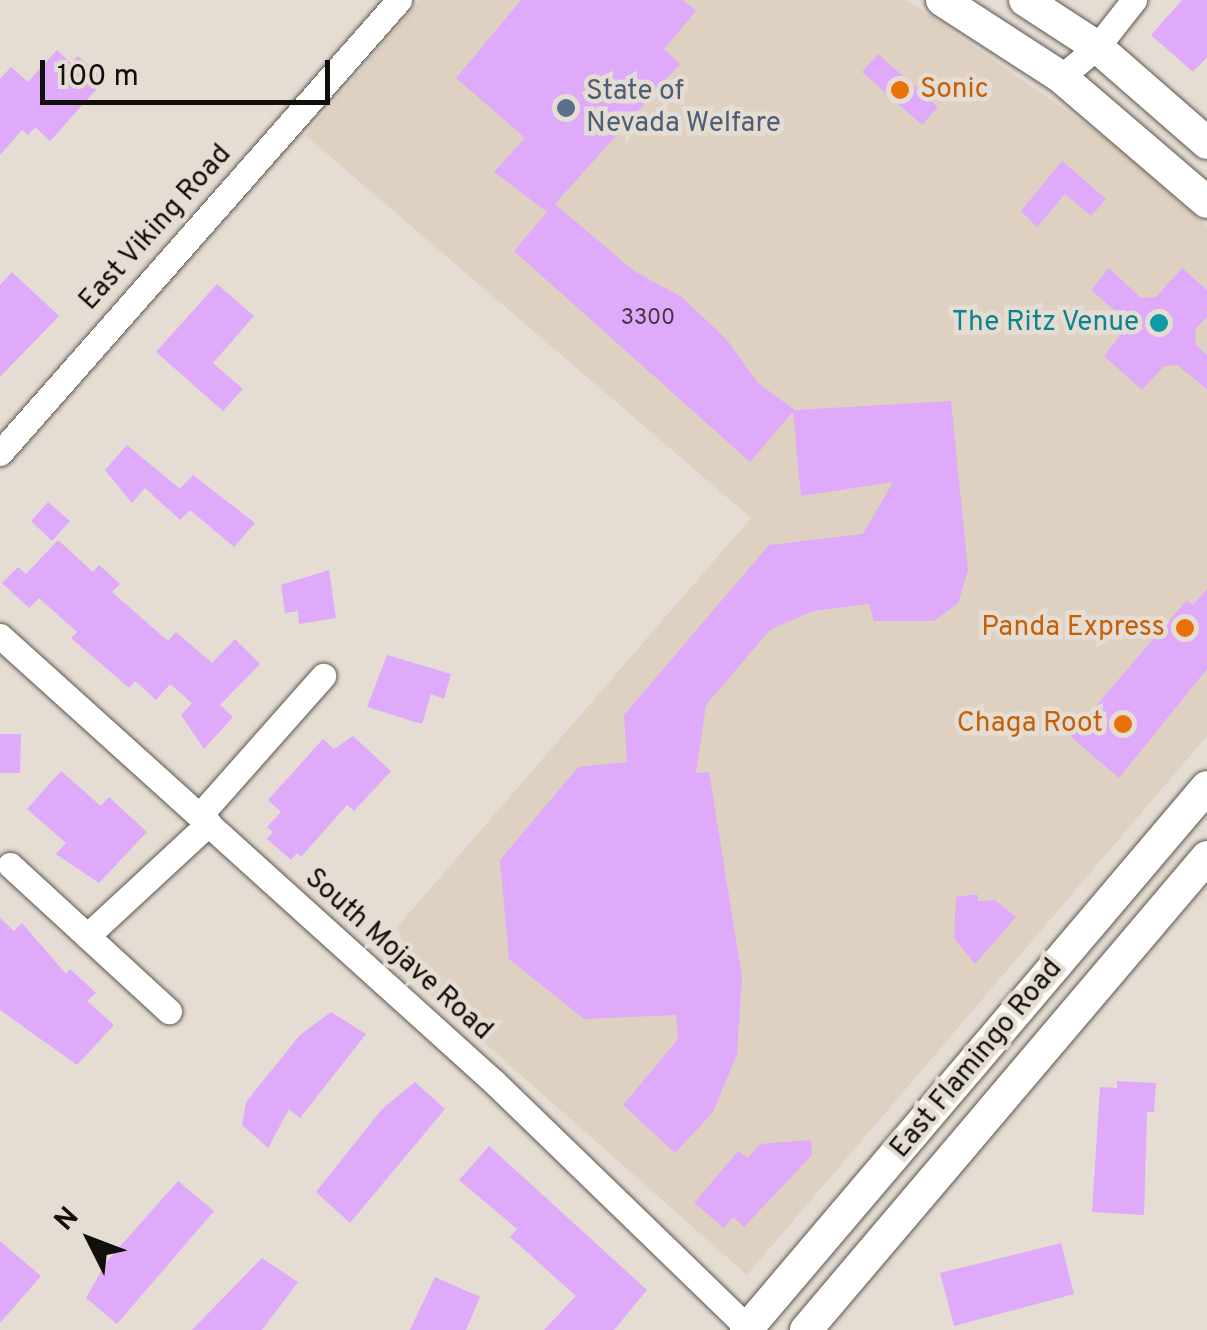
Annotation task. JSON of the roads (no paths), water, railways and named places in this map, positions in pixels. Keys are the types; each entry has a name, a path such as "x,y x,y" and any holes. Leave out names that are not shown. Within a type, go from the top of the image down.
{"main road":[{"path":"942,0 1072,85 1207,202"},
{"path":"1026,0 1097,47 1207,143"},
{"name":"East Flamingo Road","path":"747,1329 1207,787"},
{"path":"1173,897 1175,861 1207,822"},
{"name":"East Flamingo Road","path":"803,1330 1207,857"},
{"path":"1079,1007 1078,979 1138,904 1129,879"},
{"path":"803,1330 800,1312 834,1264 844,1215"}],"street":[{"name":"East Viking Road","path":"0,453 399,0"},
{"path":"1072,85 1134,0"},
{"name":"South Mojave Road","path":"0,636 494,1082 747,1329"},
{"path":"87,936 204,819 323,676"},
{"path":"10,866 169,1010"}],"place":[{"name":"Sonic","path":"900,90"},
{"name":"State of Nevada Welfare","path":"566,108"},
{"name":"The Ritz Venue","path":"1159,323"},
{"name":"Panda Express","path":"1185,628"},
{"name":"Chaga Root","path":"1123,724"}]}
